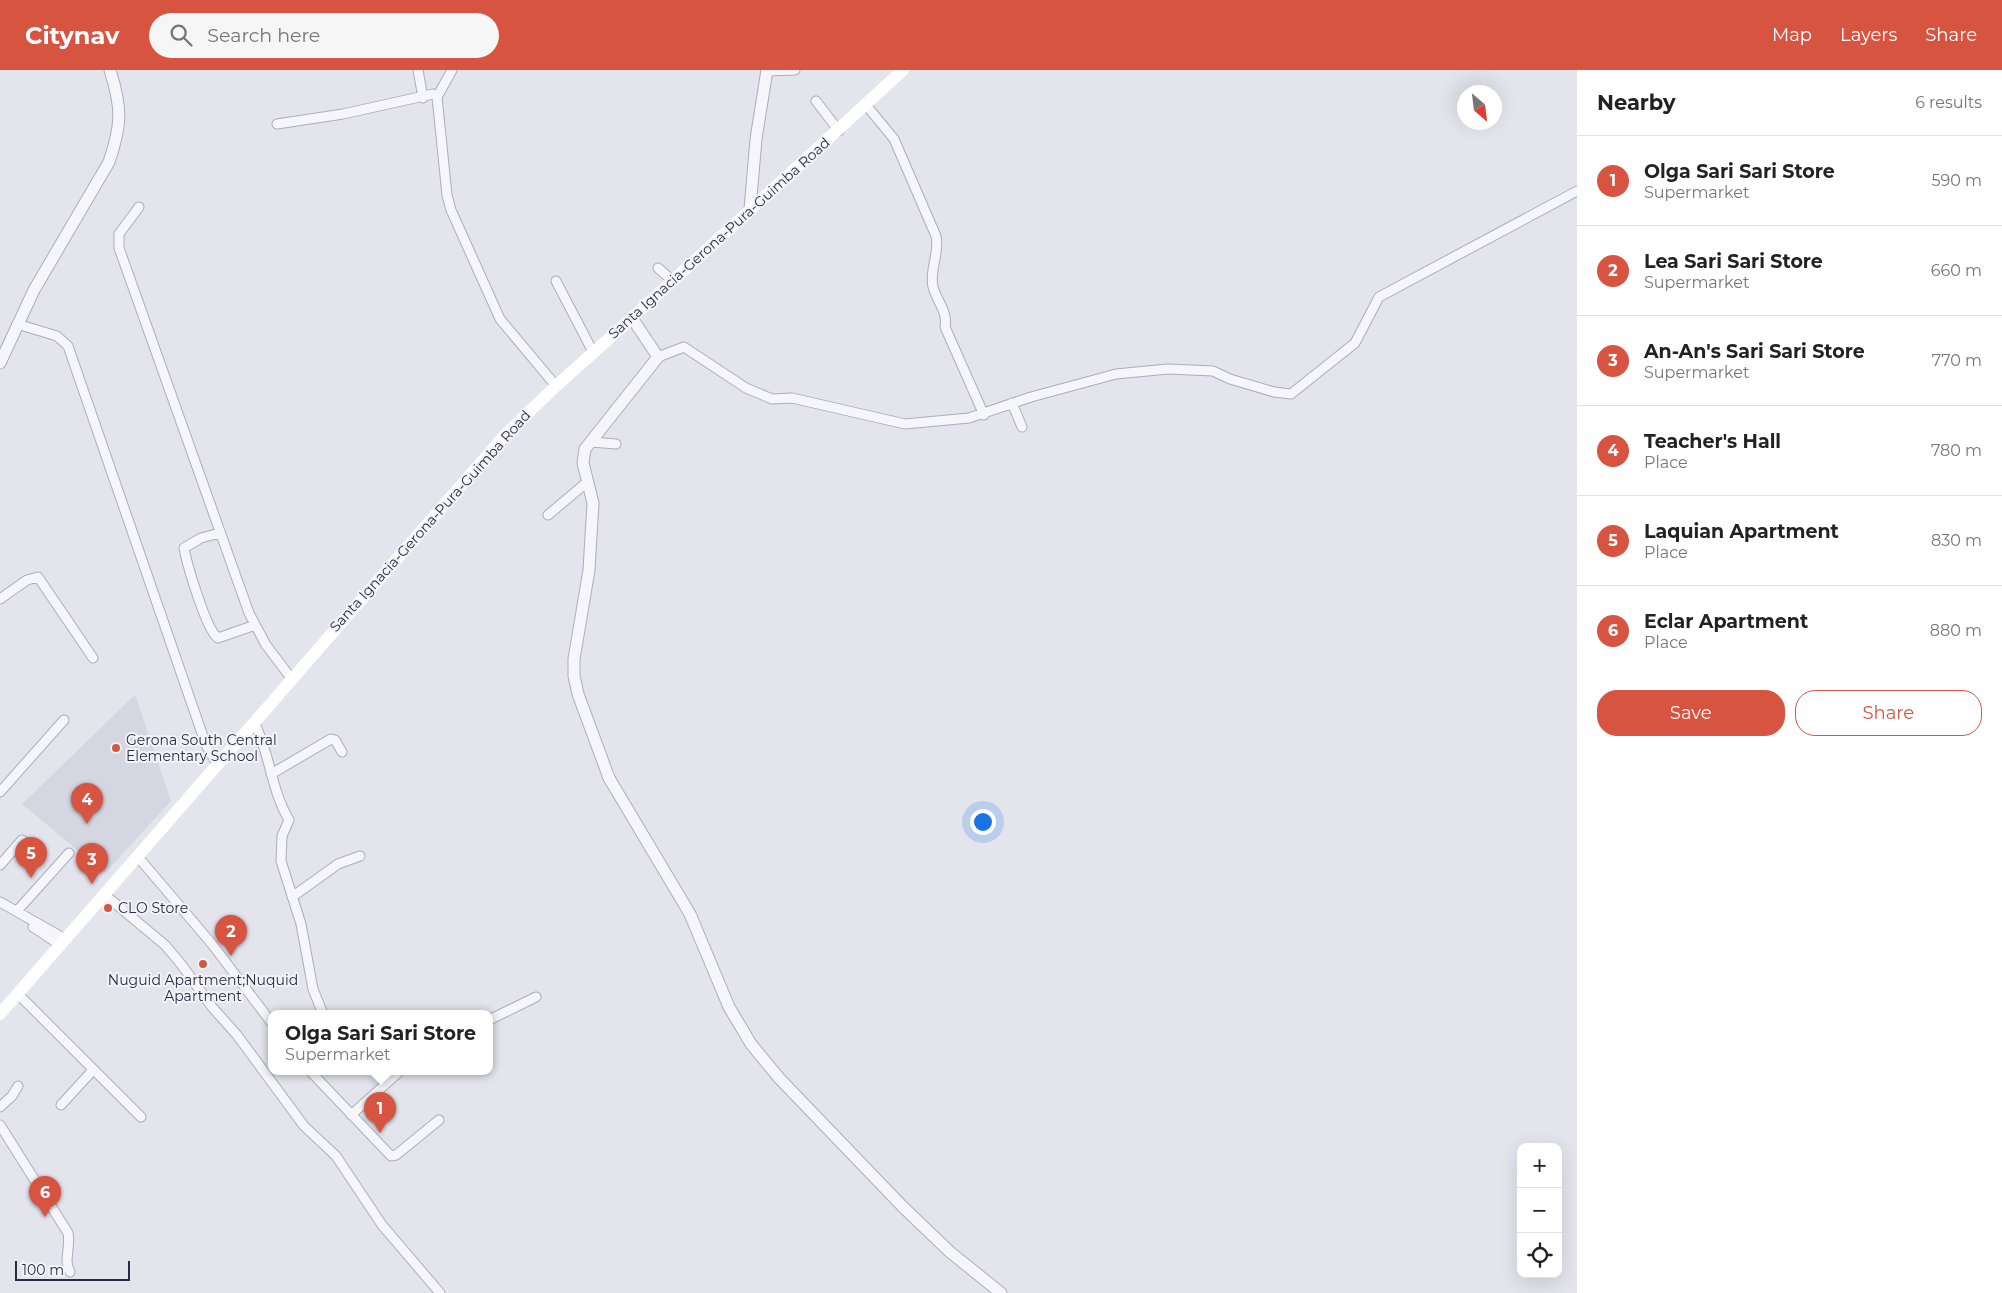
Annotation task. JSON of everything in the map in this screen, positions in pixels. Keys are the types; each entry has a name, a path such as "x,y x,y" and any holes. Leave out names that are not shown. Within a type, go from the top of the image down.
{"main road":[{"name":"Santa Ignacia-Gerona-Pura-Guimba Road","path":"0,1014 138,857 291,678 505,435 750,209 839,131 903,70"}],"street":[{"path":"0,363 34,290 109,162 115,143 120,113 110,70"},
{"path":"418,70 423,98"},
{"path":"452,70 436,97 447,195 451,210 500,319 556,386"},
{"path":"750,209 756,139 766,71 795,70"},
{"path":"277,124 343,114 423,98 433,94 436,97"},
{"path":"816,101 839,131"},
{"path":"866,105 894,139 936,236 938,244 933,270 933,287 947,319 944,327 984,414"},
{"path":"1001,1293 950,1252 903,1207 779,1078 750,1044 729,1007 690,914 609,778 578,694 574,676 574,659 590,570 593,503 586,483 583,457 591,442 658,357 684,347 746,388 772,399 792,398 905,424 969,418 1012,403 1116,374 1168,369 1214,371 1230,379 1274,392 1291,394 1355,343 1379,297 1577,191"},
{"path":"139,207 119,234 117,241 254,625 291,678"},
{"path":"658,268 673,281"},
{"path":"556,281 593,352"},
{"path":"632,318 658,357"},
{"path":"17,324 57,336 68,346 206,745 217,764"},
{"path":"1012,403 1022,426"},
{"path":"591,442 616,444"},
{"path":"548,515 586,483"},
{"path":"220,533 201,538 184,548 200,602 211,630 218,638 254,625"},
{"path":"0,599 27,580 38,577 93,658"},
{"path":"0,792 64,720"},
{"path":"254,722 261,735 271,774 284,812 290,820 282,836 280,856 301,924 313,988 321,1010"},
{"path":"271,774 331,739 335,740 342,752"},
{"path":"0,865 22,840"},
{"path":"16,911 70,853"},
{"path":"292,897 338,864 360,856"},
{"path":"138,857 212,944 268,1018"},
{"path":"105,894 164,946 181,964 217,1014 237,1035 304,1126 336,1156 382,1225 440,1293"},
{"path":"0,902 63,942"},
{"path":"0,909 63,942"},
{"path":"18,994 141,1116"},
{"path":"493,1018 536,997"},
{"path":"61,1106 93,1070"},
{"path":"314,1075 391,1156 396,1156 439,1120"},
{"path":"351,1115 395,1075"},
{"path":"0,1106 12,1096 18,1086"},
{"path":"0,1125 68,1233 69,1249 66,1263 70,1272"}],"shaded area":[{"name":"Gerona South Central Elementary School","path":"135,695 171,801 105,873 22,804"}],"place":[{"name":"Gerona South Central Elementary School","path":"116,748"},
{"name":"Teacher's Hall","path":"87,824"},
{"name":"Laquian Apartment","path":"31,878"},
{"name":"An-An's Sari Sari Store","path":"92,884"},
{"name":"CLO Store","path":"108,908"},
{"name":"Lea Sari Sari Store","path":"231,956"},
{"name":"Nuguid Apartment;Nuquid Apartment","path":"203,964"},
{"name":"Olga Sari Sari Store","path":"380,1133"},
{"name":"Eclar Apartment","path":"45,1217"}]}
